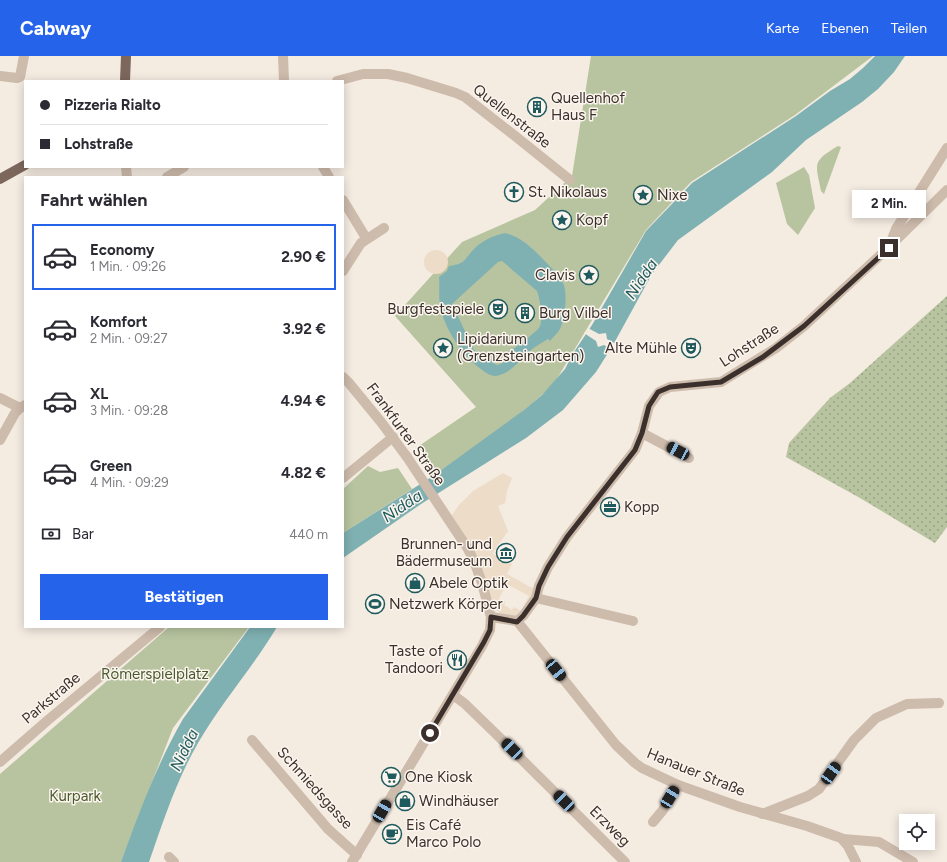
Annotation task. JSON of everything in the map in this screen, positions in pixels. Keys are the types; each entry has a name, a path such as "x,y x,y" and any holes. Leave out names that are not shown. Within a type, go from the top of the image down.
{"main road":[{"path":"125,80 126,56"},
{"path":"0,178 24,166"}],"street":[{"path":"0,76 20,77 24,56"},
{"path":"283,56 284,80"},
{"name":"Quellenstraße","path":"341,80 363,74 388,74 407,78 456,93 465,97 570,180"},
{"path":"889,248 896,230 947,148"},
{"path":"169,176 182,168"},
{"name":"Lohstraße","path":"517,622 536,598 539,586 548,567 567,537 635,450 642,433 649,406 658,392 670,387 721,382 763,357 804,326 889,248 947,190"},
{"path":"344,202 366,238"},
{"path":"344,269 366,238 384,228"},
{"name":"Frankfurter Straße","path":"344,378 393,437 416,469 468,550 485,591 491,617"},
{"path":"0,398 22,406 15,413 0,440"},
{"path":"642,433 689,458"},
{"path":"344,477 393,437"},
{"path":"536,598 633,621"},
{"path":"354,858 484,642 490,630 491,617 517,622"},
{"name":"Hanauer Straße","path":"517,622 607,734 626,755 642,768 678,784 762,814 807,826 842,839 879,842 913,862"},
{"name":"Parkstraße","path":"0,762 159,628"},
{"name":"Erzweg","path":"451,698 464,703 476,714 619,860"},
{"path":"762,814 808,796 819,789 854,740 876,718 907,704 939,703"},
{"name":"Schmiedsgasse","path":"252,740 354,858"},
{"path":"653,822 663,810 678,784"},
{"path":"842,839 848,846 856,862"}],"green space":[{"path":"591,56 873,56 795,115 691,182 646,230 555,382 527,408 496,432 433,476 416,448 476,407 395,316 462,242 535,210 572,176"},
{"path":"838,146 841,147 824,194 821,191 817,169 819,160 829,151"},
{"path":"804,167 809,175 815,208 798,235 787,224 776,183"},
{"path":"947,296 947,527 935,543 860,498 786,457 789,443 830,398 850,383"},
{"path":"368,466 380,472 398,468 412,489 344,532 344,488"},
{"name":"Kurpark","path":"168,628 248,628 173,728 121,862 0,862 0,774"}],"shaded area":[{"path":"436,250 445,253 448,262 445,271 436,274 427,271 424,262 427,253"},
{"path":"503,473 512,478 507,491 505,503 498,506 508,531 498,544 493,554 512,564 507,574 532,588 537,589 519,618 501,614 495,609 450,518 459,505 473,491","holes":["507,584 529,596 521,611 514,607 512,610 504,605 505,602 499,598"]}],"water":[{"name":"Nidda","path":"875,56 905,56 894,72 878,89 862,102 806,140 772,172 678,240 652,274 613,345 596,372 563,410 526,438 421,504 344,557 344,532 433,476 524,410 542,395 565,369 646,231 692,183 796,116 830,91 850,79"},
{"path":"501,234 510,234 520,239 556,272 565,287 566,299 562,325 550,341 548,339 536,346 506,373 496,376 487,373 475,364 457,344 452,336 441,311 439,277 447,271 449,266 462,262 480,243","holes":["502,261 537,291 541,309 540,326 529,337 503,356 504,360 501,364 497,365 493,363 491,359 474,350 452,304 498,262"]},
{"name":"Nidda","path":"249,628 276,628 207,728 190,757 170,802 149,862 121,862 149,789 165,753 183,719"}],"pier":[{"path":"588,328 599,334 606,333 607,339 616,344 612,350 604,345 598,347 596,341 584,333"}],"place":[{"name":"Quellenhof Haus F","path":"537,107"},
{"name":"St. Nikolaus","path":"514,192"},
{"name":"Nixe","path":"643,195"},
{"name":"Kopf","path":"562,220"},
{"name":"Clavis","path":"589,275"},
{"name":"Burgfestspiele","path":"498,309"},
{"name":"Burg Vilbel","path":"525,313"},
{"name":"Lipidarium (Grenzsteingarten)","path":"443,348"},
{"name":"Alte Mühle","path":"691,348"},
{"name":"Kopp","path":"610,507"},
{"name":"Brunnen- und Bädermuseum","path":"506,553"},
{"name":"Abele Optik","path":"415,583"},
{"name":"Netzwerk Körper","path":"375,604"},
{"name":"Taste of Tandoori","path":"457,660"},
{"name":"One Kiosk","path":"391,777"},
{"name":"Windhäuser","path":"405,801"},
{"name":"Eis Café Marco Polo","path":"392,834"}],"route":[{"path":"430,733 484,642 490,630 491,617 517,622 523,616 536,598 539,586 548,567 567,537 635,450 640,440 646,413 654,396 663,389 670,387 721,382 763,357 804,326 889,248"}],"park label":[{"name":"Römerspielplatz","path":"155,674"}]}
